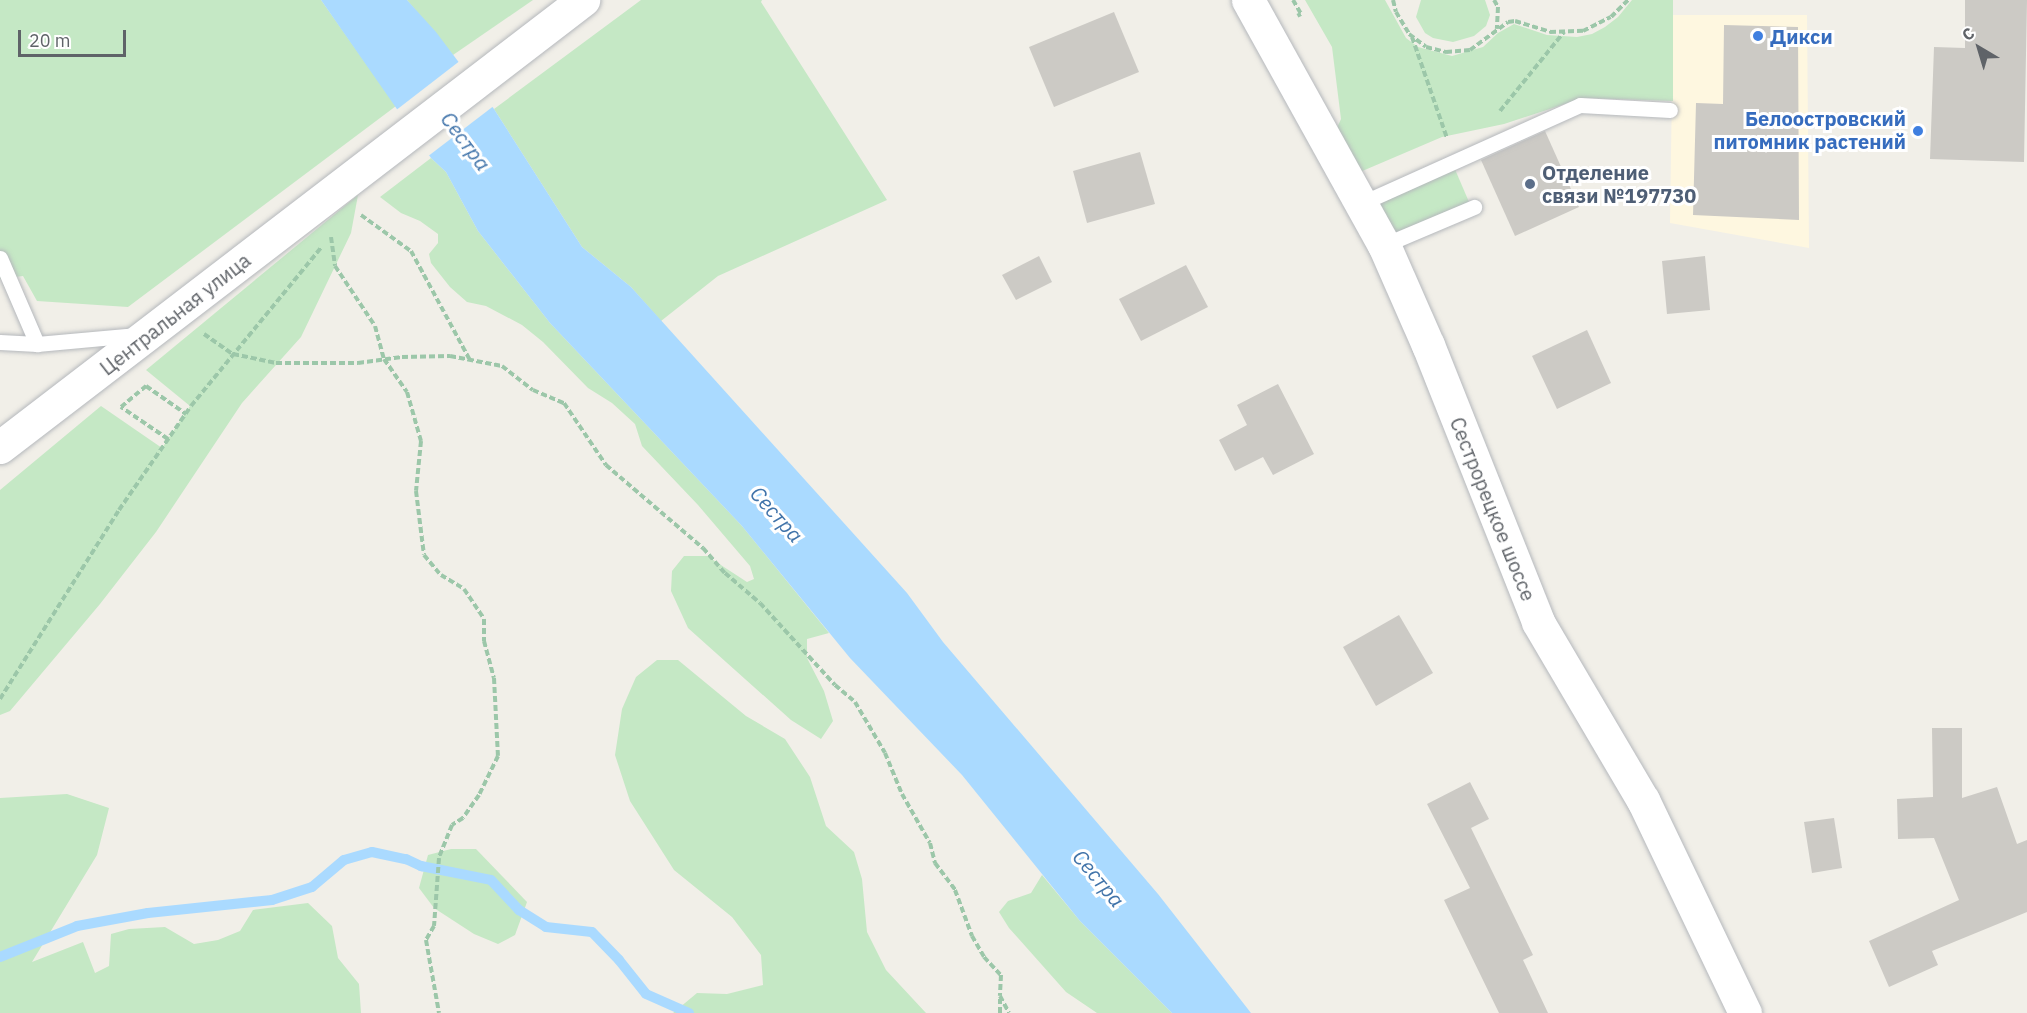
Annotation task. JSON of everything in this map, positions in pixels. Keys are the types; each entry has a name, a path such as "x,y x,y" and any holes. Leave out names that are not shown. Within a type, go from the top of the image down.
{"street":[{"name":"Центральная улица","path":"0,447 180,311 351,194 536,34 583,0"},
{"name":"Сестрорецкое шоссе","path":"1248,0 1384,245 1428,345 1538,622 1643,800 1745,1013"}],"lane":[{"path":"1362,203 1580,105 1670,110"},
{"path":"1384,245 1474,207"},
{"path":"0,258 37,344"},
{"path":"0,342 37,344 151,334"}],"path":[{"path":"1393,0 1396,12 1412,37 1455,160"},
{"path":"1494,0 1499,14 1496,30"},
{"path":"1412,37 1438,51 1457,52 1481,44 1496,30 1515,21 1550,32 1592,28 1611,17 1628,0"},
{"path":"1480,149 1495,117 1564,32"},
{"path":"351,194 411,250 470,360"},
{"path":"0,699 119,510 168,439 335,228"},
{"path":"330,236 335,266 375,326 384,359 407,392 422,441 416,491 424,555 441,575 464,589 483,619 484,641 494,678 498,756 479,795 463,818 452,825 439,858 434,926 426,940 439,1013"},
{"path":"180,311 207,336 233,354 276,363 358,363 384,359 450,356 502,366 533,390 564,403 606,465 670,519 760,603 835,685 855,702 885,753 902,794 930,843 935,863 955,890 972,936 984,957 1001,975 1000,1013"},
{"path":"168,439 121,407 146,386 186,414"},
{"path":"1000,996 1010,1013"}],"shaded area":[{"path":"1673,15 1807,15 1809,248 1670,223"}],"green space":[{"path":"0,0 321,0 396,106 128,307 37,301 23,276 0,279"},
{"path":"407,0 533,0 453,55"},
{"path":"641,0 762,0 761,2 887,200 718,276 661,321 631,287 582,247 494,109"},
{"path":"1305,0 1385,0 1406,38 1418,47 1452,56 1483,47 1498,33 1514,24 1547,35 1577,37 1592,34 1605,27 1618,17 1632,0 1673,0 1673,101 1583,98 1504,124 1442,137 1360,172 1336,130 1341,119 1332,47"},
{"path":"1421,0 1485,0 1490,15 1486,26 1474,36 1453,42 1433,38 1425,33 1416,17"},
{"path":"431,158 446,172 478,231 550,323 742,526 829,633 807,639 807,658 824,691 833,721 821,739 791,720 688,628 671,591 672,571 684,556 707,556 747,582 754,579 750,566 698,505 642,446 635,424 612,403 588,388 543,342 522,325 486,306 467,302 450,287 431,263 429,254 438,243 438,234 420,221 401,213 380,197"},
{"path":"1454,167 1469,202 1388,238 1371,206"},
{"path":"358,195 351,233 301,337 242,403 156,532 100,604 10,711 0,715 0,490 101,406 162,448 190,406 146,370"},
{"path":"657,660 678,660 746,716 785,739 810,777 826,826 854,852 862,879 867,932 886,970 926,1013 673,1013 697,993 727,994 763,985 761,955 732,917 674,870 630,801 615,755 622,709 636,677"},
{"path":"67,794 109,808 97,855 32,962 83,942 95,973 109,966 111,934 129,929 165,927 194,944 218,940 240,931 253,910 308,903 332,926 338,958 359,984 361,1013 0,1013 0,798"},
{"path":"451,849 476,849 527,902 515,935 498,944 474,934 434,908 419,888 428,855"},
{"path":"1042,875 1080,921 1172,1013 1097,1013 1066,992 1009,928 999,912 1008,901 1031,893"}],"water":[{"name":"Сестра","path":"321,0 407,0 436,32 494,109 582,247 631,287 907,593 943,642 1158,894 1251,1013 1172,1013 1080,921 962,775 850,658 742,526 550,323 478,231 446,172 431,158"}],"pier":[{"path":"461,60 495,105 427,157 395,111"}],"building":[{"path":"1965,0 2027,0 2024,162 1930,159 1934,47 1965,48"},
{"path":"1114,12 1139,72 1054,107 1029,47"},
{"path":"1724,25 1798,27 1799,220 1693,215 1696,103 1723,104"},
{"name":"Отделение связи №197730","path":"1545,131 1579,207 1515,236 1481,160"},
{"path":"1140,152 1155,204 1087,223 1073,171"},
{"path":"1039,256 1052,282 1016,300 1002,275"},
{"path":"1705,256 1710,310 1667,314 1662,261"},
{"path":"1186,265 1208,307 1141,341 1119,299"},
{"path":"1587,330 1611,383 1557,409 1532,356"},
{"path":"1278,384 1314,454 1273,475 1263,457 1235,471 1219,440 1247,425 1237,405"},
{"path":"1399,615 1433,673 1376,706 1343,647"},
{"path":"1932,728 1962,728 1962,798 1997,787 2017,844 2027,840 2027,912 1932,951 1938,965 1889,987 1869,941 1959,900 1934,838 1898,839 1897,799 1933,797"},
{"path":"1470,782 1489,819 1471,828 1533,955 1523,960 1548,1013 1499,1013 1444,900 1470,888 1427,804"},
{"path":"1834,818 1842,868 1812,873 1804,822"}],"waterway":[{"path":"0,957 77,926 148,913 272,900 312,887 344,860 372,852 406,859 421,866 491,880 519,910 546,927 592,932 619,960 646,994 689,1013"}],"place":[{"name":"Дикси","path":"1758,36"},
{"name":"Белоостровский питомник растений","path":"1918,131"},
{"name":"Отделение связи №197730","path":"1530,184"}]}
